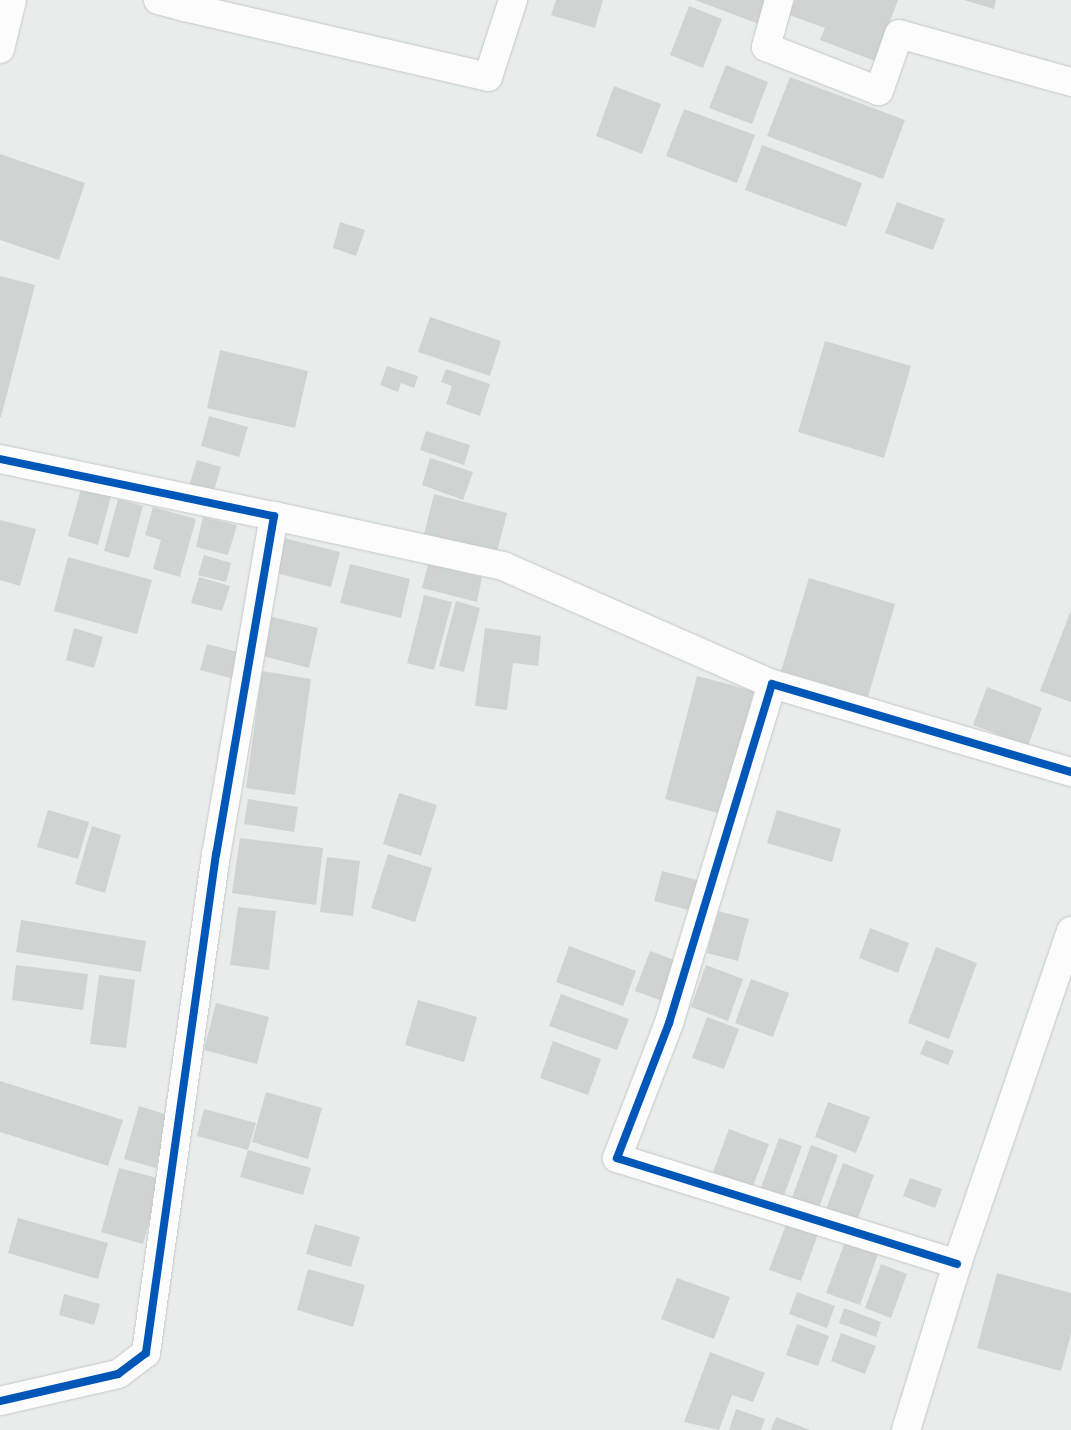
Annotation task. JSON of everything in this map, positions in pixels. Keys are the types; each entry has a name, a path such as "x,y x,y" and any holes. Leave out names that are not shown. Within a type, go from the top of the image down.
{"street":[{"path":"0,50 12,0"},
{"path":"158,0 185,3 488,77 513,0"},
{"path":"779,0 766,47 879,91 899,34 1071,82"},
{"path":"0,459 503,566 772,684 1071,772"},
{"path":"0,1402 118,1374 146,1353 216,854 274,516"},
{"path":"772,684 669,1023 617,1158 957,1264"},
{"path":"906,1430 957,1264 1071,931"}],"building":[{"path":"556,0 603,0 595,28 551,15"},
{"path":"695,0 768,0 759,24"},
{"path":"795,0 898,0 875,61 820,40 825,28 789,15"},
{"path":"964,0 996,0 994,9"},
{"path":"689,6 722,19 703,68 670,55"},
{"path":"726,65 768,82 752,124 709,108"},
{"path":"790,77 905,120 883,179 767,136"},
{"path":"614,86 661,104 642,154 596,136"},
{"path":"684,109 755,135 737,183 666,156"},
{"path":"762,145 862,183 846,227 745,190"},
{"path":"0,154 85,183 59,260 0,240"},
{"path":"897,202 945,219 933,250 885,233"},
{"path":"340,222 365,230 356,256 333,248"},
{"path":"0,276 35,285 1,417 0,417"},
{"path":"430,317 501,341 490,376 418,352"},
{"path":"825,341 911,366 884,458 798,432"},
{"path":"220,350 308,371 295,428 207,408"},
{"path":"387,366 418,376 414,388 401,383 398,392 380,385"},
{"path":"446,369 490,384 480,416 446,404 452,386 441,382"},
{"path":"209,416 248,427 239,457 201,446"},
{"path":"426,431 470,445 464,465 420,450"},
{"path":"430,458 473,472 463,500 422,485"},
{"path":"197,460 221,467 212,497 188,489"},
{"path":"82,485 112,493 98,545 68,536"},
{"path":"434,494 507,513 497,552 424,534"},
{"path":"118,499 143,506 129,558 104,551"},
{"path":"153,507 196,519 180,577 153,569 161,540 145,535"},
{"path":"203,517 237,525 228,555 196,547"},
{"path":"0,520 36,529 20,586 0,580"},
{"path":"280,537 340,552 331,587 272,572"},
{"path":"204,555 231,563 226,582 198,575"},
{"path":"68,557 152,580 137,634 54,611"},
{"path":"350,564 410,579 401,618 340,603"},
{"path":"428,564 482,577 477,602 422,588"},
{"path":"199,577 230,586 222,611 191,603"},
{"path":"809,578 895,604 868,697 781,671"},
{"path":"424,595 452,602 434,670 407,663"},
{"path":"456,601 480,608 464,672 439,666"},
{"path":"1071,610 1071,702 1040,691"},
{"path":"264,615 318,628 309,668 255,654"},
{"path":"74,628 103,637 94,668 66,660"},
{"path":"485,628 541,636 538,666 513,663 507,710 475,706"},
{"path":"207,644 241,653 234,679 200,670"},
{"path":"262,671 311,679 295,795 246,788"},
{"path":"697,676 754,691 722,814 665,799"},
{"path":"987,687 1042,708 1028,746 973,725"},
{"path":"399,793 437,805 421,856 383,844"},
{"path":"248,799 298,807 294,832 244,824"},
{"path":"48,810 89,822 78,859 37,847"},
{"path":"777,810 841,829 832,862 767,843"},
{"path":"92,826 121,835 105,893 75,884"},
{"path":"240,838 323,848 316,905 232,893"},
{"path":"388,854 432,868 415,922 371,908"},
{"path":"327,857 360,861 353,916 320,912"},
{"path":"662,871 701,881 693,911 654,901"},
{"path":"238,907 276,911 269,970 230,965"},
{"path":"718,911 749,919 738,961 707,953"},
{"path":"21,920 146,941 141,972 16,952"},
{"path":"870,928 909,943 898,973 859,958"},
{"path":"569,946 636,971 623,1006 556,982"},
{"path":"936,947 977,963 949,1039 908,1023"},
{"path":"650,951 680,962 665,1002 635,991"},
{"path":"16,965 88,974 83,1010 12,1000"},
{"path":"706,965 743,979 728,1021 691,1007"},
{"path":"99,975 135,980 126,1048 90,1044"},
{"path":"751,979 789,993 773,1037 735,1023"},
{"path":"561,994 629,1019 617,1050 549,1026"},
{"path":"418,1000 477,1017 464,1062 405,1045"},
{"path":"216,1003 269,1017 257,1064 204,1050"},
{"path":"707,1017 739,1029 724,1069 692,1058"},
{"path":"926,1040 954,1051 948,1065 920,1054"},
{"path":"553,1041 601,1059 588,1095 540,1078"},
{"path":"0,1081 123,1120 108,1166 0,1132"},
{"path":"266,1092 322,1108 308,1159 252,1142"},
{"path":"828,1102 870,1117 856,1153 815,1137"},
{"path":"139,1106 171,1116 156,1168 124,1159"},
{"path":"204,1109 256,1123 248,1150 197,1136"},
{"path":"729,1129 769,1144 753,1186 713,1172"},
{"path":"779,1138 802,1146 782,1201 759,1193"},
{"path":"811,1145 838,1155 816,1216 789,1206"},
{"path":"248,1150 311,1168 303,1195 240,1177"},
{"path":"843,1163 874,1175 855,1226 824,1215"},
{"path":"119,1168 161,1179 143,1244 101,1232"},
{"path":"910,1178 942,1189 935,1208 903,1196"},
{"path":"18,1218 108,1243 98,1279 8,1253"},
{"path":"788,1219 819,1231 801,1281 769,1270"},
{"path":"315,1224 360,1237 351,1267 306,1254"},
{"path":"845,1242 878,1254 860,1305 826,1293"},
{"path":"881,1264 907,1274 891,1318 865,1308"},
{"path":"308,1269 365,1285 353,1327 297,1310"},
{"path":"997,1273 1071,1293 1071,1334 1061,1371 977,1348"},
{"path":"677,1278 730,1297 714,1339 661,1319"},
{"path":"797,1292 835,1306 827,1328 789,1314"},
{"path":"64,1294 100,1304 94,1325 59,1315"},
{"path":"844,1308 881,1322 876,1337 839,1323"},
{"path":"797,1324 829,1336 818,1366 786,1355"},
{"path":"841,1333 876,1346 865,1374 831,1361"},
{"path":"710,1352 765,1373 753,1402 732,1395 719,1430 684,1422"},
{"path":"736,1409 765,1419 761,1430 729,1430"},
{"path":"776,1417 810,1430 771,1430"}],"cycle path":[{"path":"0,459 274,516 216,854 146,1353 118,1374 0,1401"},
{"path":"957,1264 617,1158 669,1023 772,684 1071,772"}]}
